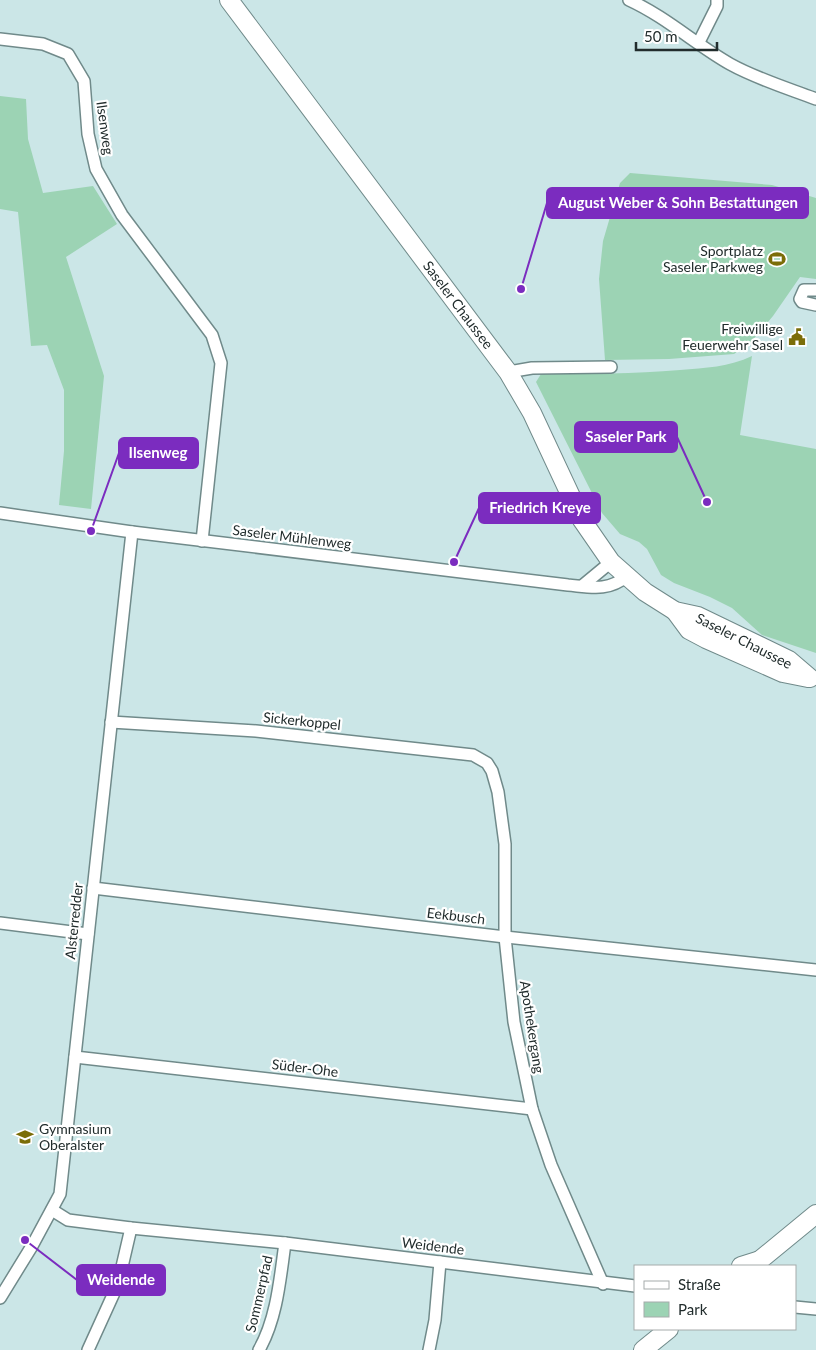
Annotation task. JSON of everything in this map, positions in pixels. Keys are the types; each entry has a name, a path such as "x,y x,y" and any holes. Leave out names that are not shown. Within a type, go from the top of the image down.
{"main road":[{"name":"Saseler Chaussee","path":"229,0 508,372 532,413 582,520 611,562 644,592 675,612 698,616 789,660 813,679"},
{"path":"758,1263 816,1214"},
{"path":"643,1350 671,1330"}],"street":[{"path":"629,0 654,12 750,75 816,100"},
{"path":"699,42 717,0"},
{"name":"Ilsenweg","path":"0,39 43,44 68,54 84,81 88,134 96,169 122,214 212,335 221,363 202,541"},
{"path":"816,290 804,290 800,299 802,302 816,305"},
{"path":"508,372 532,368 612,367"},
{"name":"Saseler Mühlenweg","path":"0,513 202,541 582,586 611,587 626,576"},
{"name":"Alsterredder","path":"0,1298 52,1210 60,1194 62,1183 132,532"},
{"path":"582,586 611,562"},
{"name":"Sickerkoppel","path":"111,722 300,735 473,755 487,763"},
{"name":"Apothekergang","path":"487,763 492,771 498,792 505,844 505,936 514,1022 532,1109 551,1165 603,1284"},
{"name":"Eekbusch","path":"93,888 816,970"},
{"path":"0,923 88,934"},
{"name":"Süder-Ohe","path":"75,1057 532,1109"},
{"name":"Weidende","path":"52,1210 68,1220 285,1243 603,1284 634,1286"},
{"path":"88,1350 118,1284 131,1228"},
{"name":"Sommerpfad","path":"259,1350 277,1297 285,1243"},
{"path":"429,1350 435,1320 440,1262"},
{"path":"796,1307 816,1309"}],"green space":[{"path":"0,96 26,99 28,139 43,193 93,186 117,224 66,257 104,376 91,509 59,505 64,451 64,390 47,345 31,346 18,212 0,209"},
{"path":"630,173 772,185 816,198 816,279 800,277 773,316 751,342 734,354 669,359 605,360 599,279 603,241 620,183"},
{"path":"752,356 740,435 816,449 816,653 762,635 732,608 674,583 661,575 647,549 639,542 620,534 602,513 536,382 541,374 628,373 699,369 726,365"}],"place":[{"name":"Sportplatz Saseler Parkweg","path":"777,259"},
{"name":"August Weber & Sohn Bestattungen","path":"521,289"},
{"name":"Freiwillige Feuerwehr Sasel","path":"797,337"},
{"name":"Saseler Park","path":"707,502"},
{"name":"Ilsenweg","path":"91,531"},
{"name":"Friedrich Kreye","path":"454,562"},
{"name":"Gymnasium Oberalster","path":"25,1137"},
{"name":"Weidende","path":"25,1240"}]}
